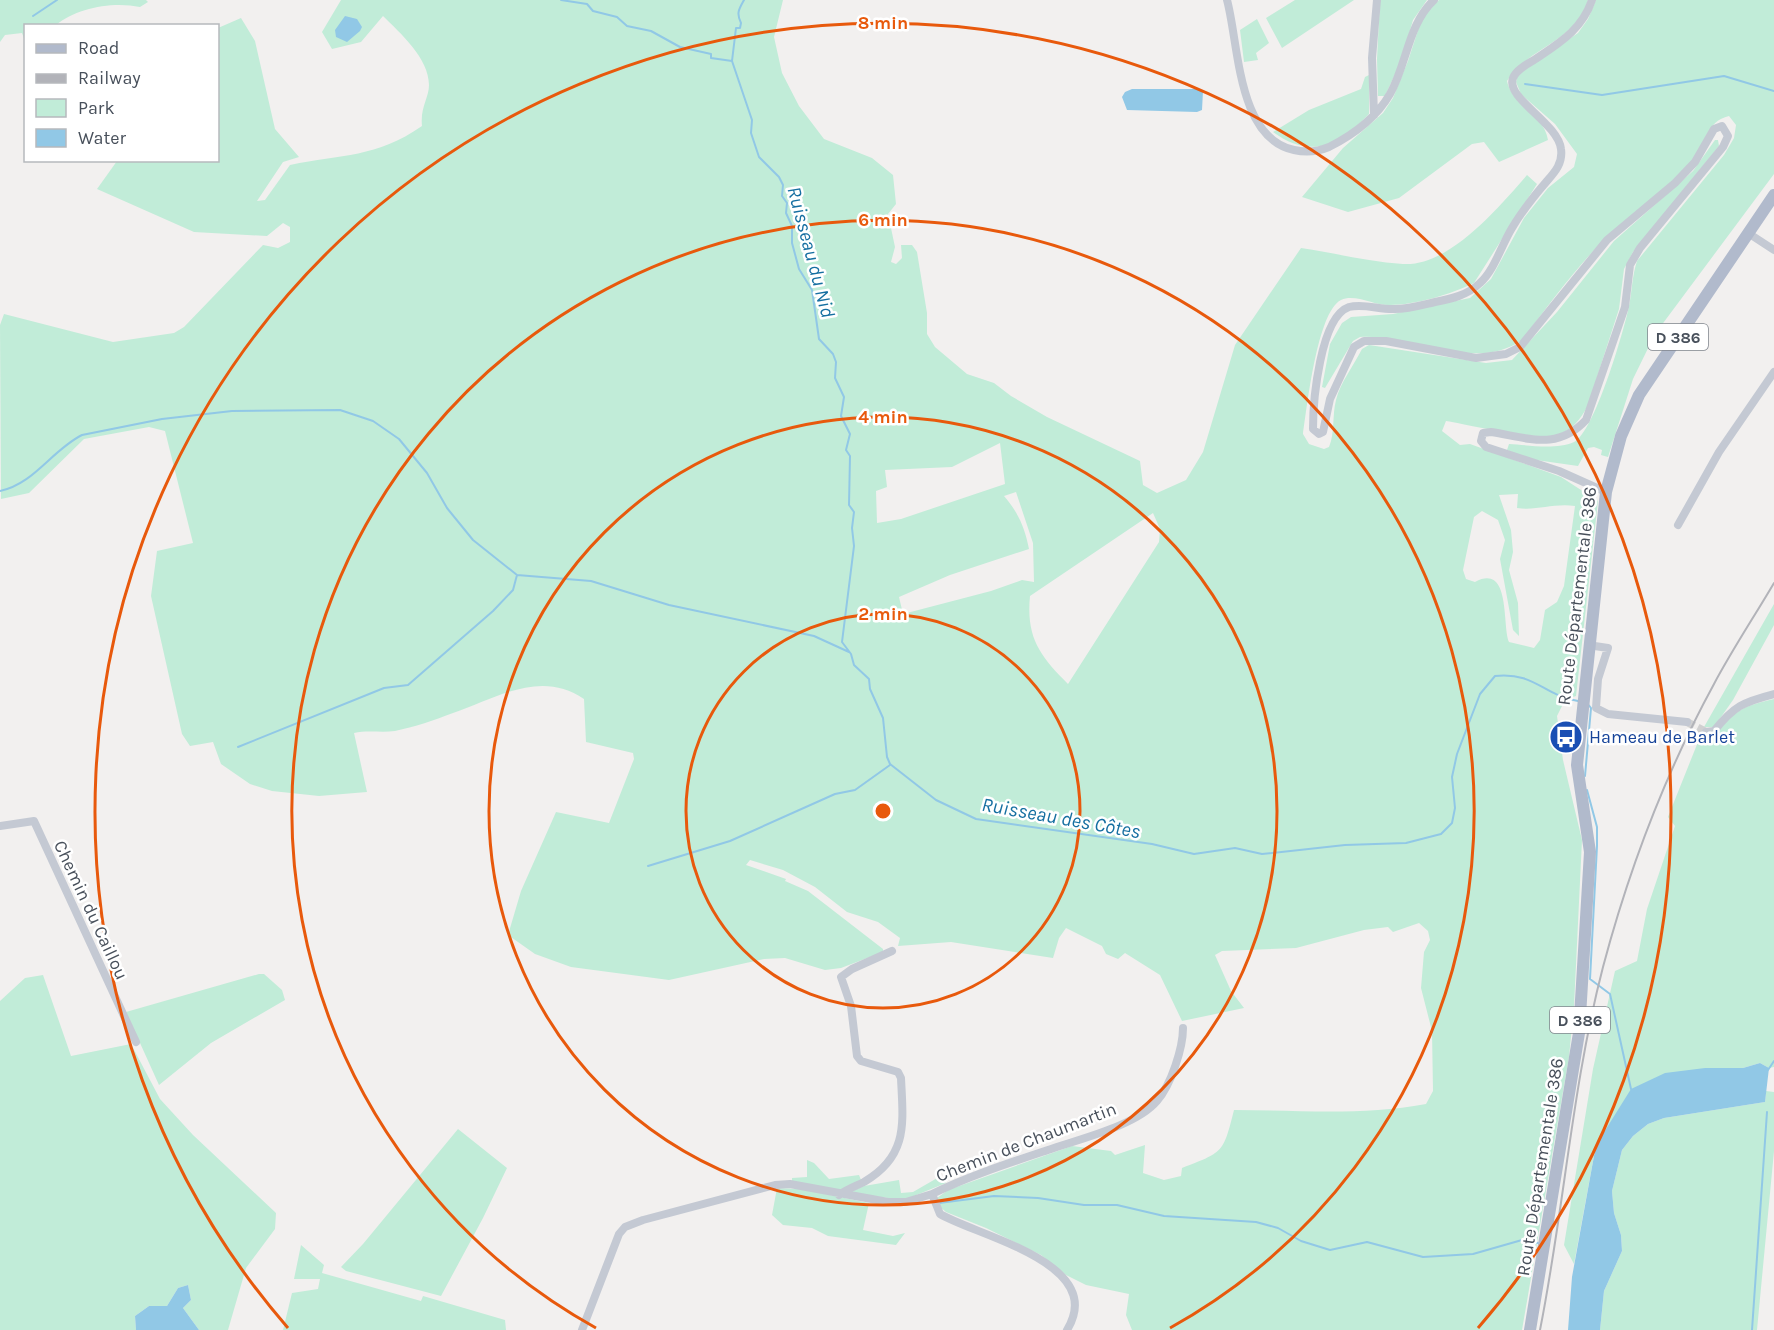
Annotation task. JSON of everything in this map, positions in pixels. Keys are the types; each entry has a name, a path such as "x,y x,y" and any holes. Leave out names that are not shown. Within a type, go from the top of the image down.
{"main road":[{"name":"Route Départementale 386","path":"1530,1330 1579,1033 1590,852 1576,765 1606,492 1621,436 1639,395 1774,195"}],"street":[{"path":"1227,0 1243,87 1255,119 1280,145 1306,153 1320,151 1357,131 1374,115 1390,94 1402,69 1417,23 1434,0"},
{"path":"1374,115 1372,58 1377,0"},
{"path":"1592,0 1587,14 1575,31 1523,67 1513,77 1512,87 1517,96 1558,136 1562,150 1560,164 1518,219 1479,284 1451,299 1396,309 1348,307 1338,315 1322,350 1313,404 1313,429 1319,434 1323,432 1330,399 1337,381 1354,347 1364,341 1386,341 1476,358 1506,354 1520,347 1607,240 1675,183 1695,162 1714,129 1722,126 1728,136 1723,147 1640,248 1630,265 1625,307 1587,420 1576,431 1560,440 1546,441 1491,432 1483,433 1481,441 1486,447 1559,471 1606,492"},
{"path":"1748,233 1774,250"},
{"path":"1678,525 1719,452 1774,372"},
{"path":"1588,645 1608,648 1598,679 1596,708 1608,714 1687,722"},
{"path":"1706,732 1714,731 1734,708 1742,703 1774,694"},
{"name":"Chemin du Caillou","path":"0,826 34,821 136,1042"},
{"path":"839,1195 865,1181 883,1167 899,1147 903,1131 901,1078 898,1072 861,1061 857,1056 851,1006 841,977 852,969 892,951"},
{"name":"Chemin de Chaumartin","path":"1067,1330 1075,1314 1075,1296 1053,1270 1021,1247 940,1214 932,1194 1105,1130 1146,1110 1158,1101 1167,1082 1183,1043 1183,1028"},
{"path":"582,1330 614,1244 625,1227 775,1185 790,1184 839,1195 906,1203 932,1194"}],"green space":[{"path":"0,0 146,0 148,2 140,7 118,5 95,7 74,14 57,24 24,24 24,38 22,33 5,35 0,42"},
{"path":"341,0 783,0 774,37 782,73 799,106 824,139 872,158 893,175 896,204 888,214 895,247 891,262 896,264 902,258 901,245 912,245 917,252 927,313 927,334 935,347 967,374 994,383 1047,417 1140,461 1143,485 1157,493 1186,480 1203,452 1235,345 1301,248 1390,263 1420,262 1438,256 1472,233 1527,175 1537,184 1474,283 1444,295 1400,305 1384,305 1347,298 1341,300 1333,308 1319,341 1314,362 1303,434 1309,444 1324,449 1329,447 1331,442 1338,394 1362,349 1369,345 1486,363 1512,360 1557,312 1614,241 1693,171 1715,140 1718,140 1719,146 1633,252 1624,269 1619,309 1588,405 1575,424 1567,431 1546,436 1518,434 1446,421 1442,431 1460,445 1470,444 1561,477 1598,501 1576,696 1565,700 1557,716 1563,760 1582,840 1574,1006 1569,1057 1522,1330 1132,1330 1126,1315 1129,1294 1086,1285 1066,1275 1041,1255 986,1228 946,1212 939,1206 937,1198 948,1190 1072,1146 1111,1151 1115,1155 1145,1145 1143,1173 1164,1180 1181,1176 1182,1168 1219,1150 1227,1135 1234,1110 1330,1112 1402,1108 1426,1104 1433,1091 1432,1031 1421,988 1424,952 1430,940 1428,931 1419,923 1393,932 1388,927 1364,930 1296,948 1222,951 1215,955 1231,991 1244,1008 1182,1021 1160,975 1125,953 1118,959 1106,954 1102,946 1066,928 1059,938 1053,958 951,942 898,946 900,938 878,922 847,912 815,887 783,870 750,860 746,865 786,879 785,881 808,891 883,949 883,952 841,968 825,970 785,958 764,959 669,980 571,967 535,954 508,935 521,891 556,812 609,823 634,759 633,753 586,742 584,699 568,690 551,686 535,686 502,694 439,718 395,731 354,733 367,792 319,796 272,791 250,784 221,764 213,742 190,746 182,734 151,596 157,551 193,543 165,431 149,427 84,439 29,493 1,499 0,325 4,314 113,342 174,333 184,327 263,245 278,248 290,242 290,227 283,223 267,236 194,232 97,189 116,162 219,162 219,28 241,18 255,41 275,129 299,157 283,162 257,201 265,200 290,165 374,150 422,126 422,113 429,90 428,75 419,56 383,16 361,42 332,49 322,32","holes":["1000,443 1005,484 901,519 877,523 876,491 887,487 885,470 952,467","1016,492 1033,543 1034,582 1022,580 991,591 903,614 899,597 950,575 1029,549 1020,521 1004,496","1518,494 1517,508 1575,506 1564,586 1557,602 1545,610 1540,640 1534,648 1509,642 1503,598 1495,581 1487,578 1475,582 1466,579 1463,570 1474,517 1482,511 1498,520 1505,540 1500,559 1513,630 1519,636 1518,603 1509,570 1513,552 1511,530 1499,495","1153,513 1160,529 1159,542 1068,684 1037,645 1030,624 1030,596"]},
{"path":"1295,0 1354,0 1282,48 1266,18"},
{"path":"1380,0 1427,0 1413,20 1402,59 1385,96 1378,96"},
{"path":"1439,0 1588,0 1573,26 1516,69 1507,81 1515,97 1541,123 1548,140 1499,162 1484,142 1472,144 1399,198 1348,212 1302,197 1343,148 1383,113 1393,98 1422,18"},
{"path":"1596,0 1774,0 1774,174 1655,334 1633,379 1608,457 1601,455 1602,450 1594,447 1588,448 1578,466 1529,459 1507,450 1509,444 1559,446 1574,442 1582,435 1599,402 1615,358 1629,306 1637,261 1724,155 1734,138 1736,125 1729,116 1721,119 1711,128 1697,154 1684,171 1617,227 1595,249 1522,340 1504,349 1484,353 1464,353 1401,341 1360,337 1353,341 1325,388 1322,387 1330,344 1342,323 1351,317 1393,314 1470,298 1491,279 1524,218 1548,188 1574,167 1577,154 1555,124 1521,94 1516,82 1518,75 1578,33 1588,19"},
{"path":"1257,19 1269,43 1256,53 1258,60 1244,62 1240,30"},
{"path":"1369,75 1369,114 1336,141 1312,147 1287,141 1273,132 1309,110 1361,89 1365,77"},
{"path":"1774,604 1774,625 1733,700 1714,727 1704,727"},
{"path":"1774,699 1774,1067 1769,1068 1760,1063 1743,1068 1705,1068 1596,1145 1574,1264 1564,1245 1593,1069 1615,971 1637,961 1647,909 1675,826 1668,817 1702,732 1716,734 1729,719 1741,710"},
{"path":"264,974 282,990 285,1000 211,1043 159,1085 126,1012"},
{"path":"43,975 71,1056 131,1044 160,1099 193,1135 276,1213 275,1229 246,1268 228,1330 199,1330 183,1308 191,1300 188,1285 178,1288 167,1306 149,1306 135,1316 136,1330 0,1330 0,1001 25,978"},
{"path":"1766,1091 1774,1092 1774,1151 1757,1330 1600,1330 1604,1291 1622,1251 1612,1191 1622,1150 1633,1136 1648,1124 1664,1118 1765,1102"},
{"path":"458,1129 507,1168 441,1296 346,1271 341,1267 363,1244"},
{"path":"807,1160 814,1163 829,1179 859,1175 861,1180 838,1191 792,1181 792,1178 807,1177"},
{"path":"939,1177 946,1183 904,1200 848,1193 864,1186 899,1180 901,1193 913,1192"},
{"path":"777,1188 801,1189 869,1203 863,1230 893,1236 905,1233 896,1245 828,1236 812,1228 783,1225 772,1215"},
{"path":"301,1245 324,1265 322,1273 421,1301 423,1296 505,1320 506,1330 283,1330 292,1293 318,1289 320,1279 294,1279"}],"water":[{"path":"345,16 357,19 362,27 347,42 336,37 335,30"},
{"path":"1132,89 1199,89 1203,91 1202,110 1197,112 1127,110 1122,97 1125,92"},
{"path":"1760,1063 1769,1068 1765,1102 1664,1118 1648,1124 1633,1136 1622,1150 1612,1191 1622,1251 1604,1291 1600,1330 1568,1330 1572,1277 1596,1145 1631,1089 1665,1073 1705,1068 1743,1068"},
{"path":"188,1285 191,1300 183,1308 199,1330 136,1330 135,1316 149,1306 167,1306 178,1288"}],"waterway":[{"path":"33,16 57,0"},
{"path":"561,0 587,4 593,11 617,17 627,26 651,31 680,47 711,54 711,58 732,61"},
{"name":"Ruisseau des Côtes","path":"744,0 739,11 741,23 740,28 736,28 732,61 752,120 751,133 759,157 779,177 783,185 782,196 787,203 786,213 792,226 792,243 799,269 812,290 819,339 833,354 836,362 835,378 844,397 841,416 850,434 846,450 850,456 849,505 854,512 852,528 854,546 842,642 851,654 854,665 869,679 870,689 883,718 887,757 890,764 936,800 976,819 1152,844 1194,854 1235,848 1262,854 1345,845 1406,843 1441,834 1452,823 1455,808 1452,777 1457,754 1480,694 1495,676 1520,677 1556,694 1578,701"},
{"path":"1525,84 1602,95 1724,76 1774,91"},
{"name":"Ruisseau des Côtes","path":"0,491 23,481 71,441 82,435 162,419 232,411 340,410 373,421 399,439 427,473 447,508 473,540 517,575 591,581 669,605 814,636 849,652"},
{"path":"238,747 384,688 408,685 493,611 513,590 517,575"},
{"name":"Ruisseau des Côtes","path":"1585,776 1591,708 1587,703"},
{"path":"648,866 730,841 835,794 855,790 890,765"},
{"name":"Ruisseau des Côtes","path":"1587,790 1597,827 1590,979 1610,994 1631,1089"},
{"path":"1768,1070 1774,1061"},
{"path":"1752,1330 1767,1112"},
{"path":"939,1203 994,1196 1038,1198 1084,1205 1117,1205 1164,1216 1256,1222 1278,1228 1301,1241 1330,1250 1367,1242 1423,1257 1473,1254 1522,1240 1538,1243"}],"tunnel":[{"path":"1687,722 1706,732"}],"railway":[{"path":"1540,1330 1583,1057 1603,967 1624,894 1664,787 1696,718 1721,671 1774,583"}],"place":[{"name":"Hameau de Barlet","path":"1566,737"}],"water label":[{"name":"Ruisseau du Nid","path":"811,252"}]}
